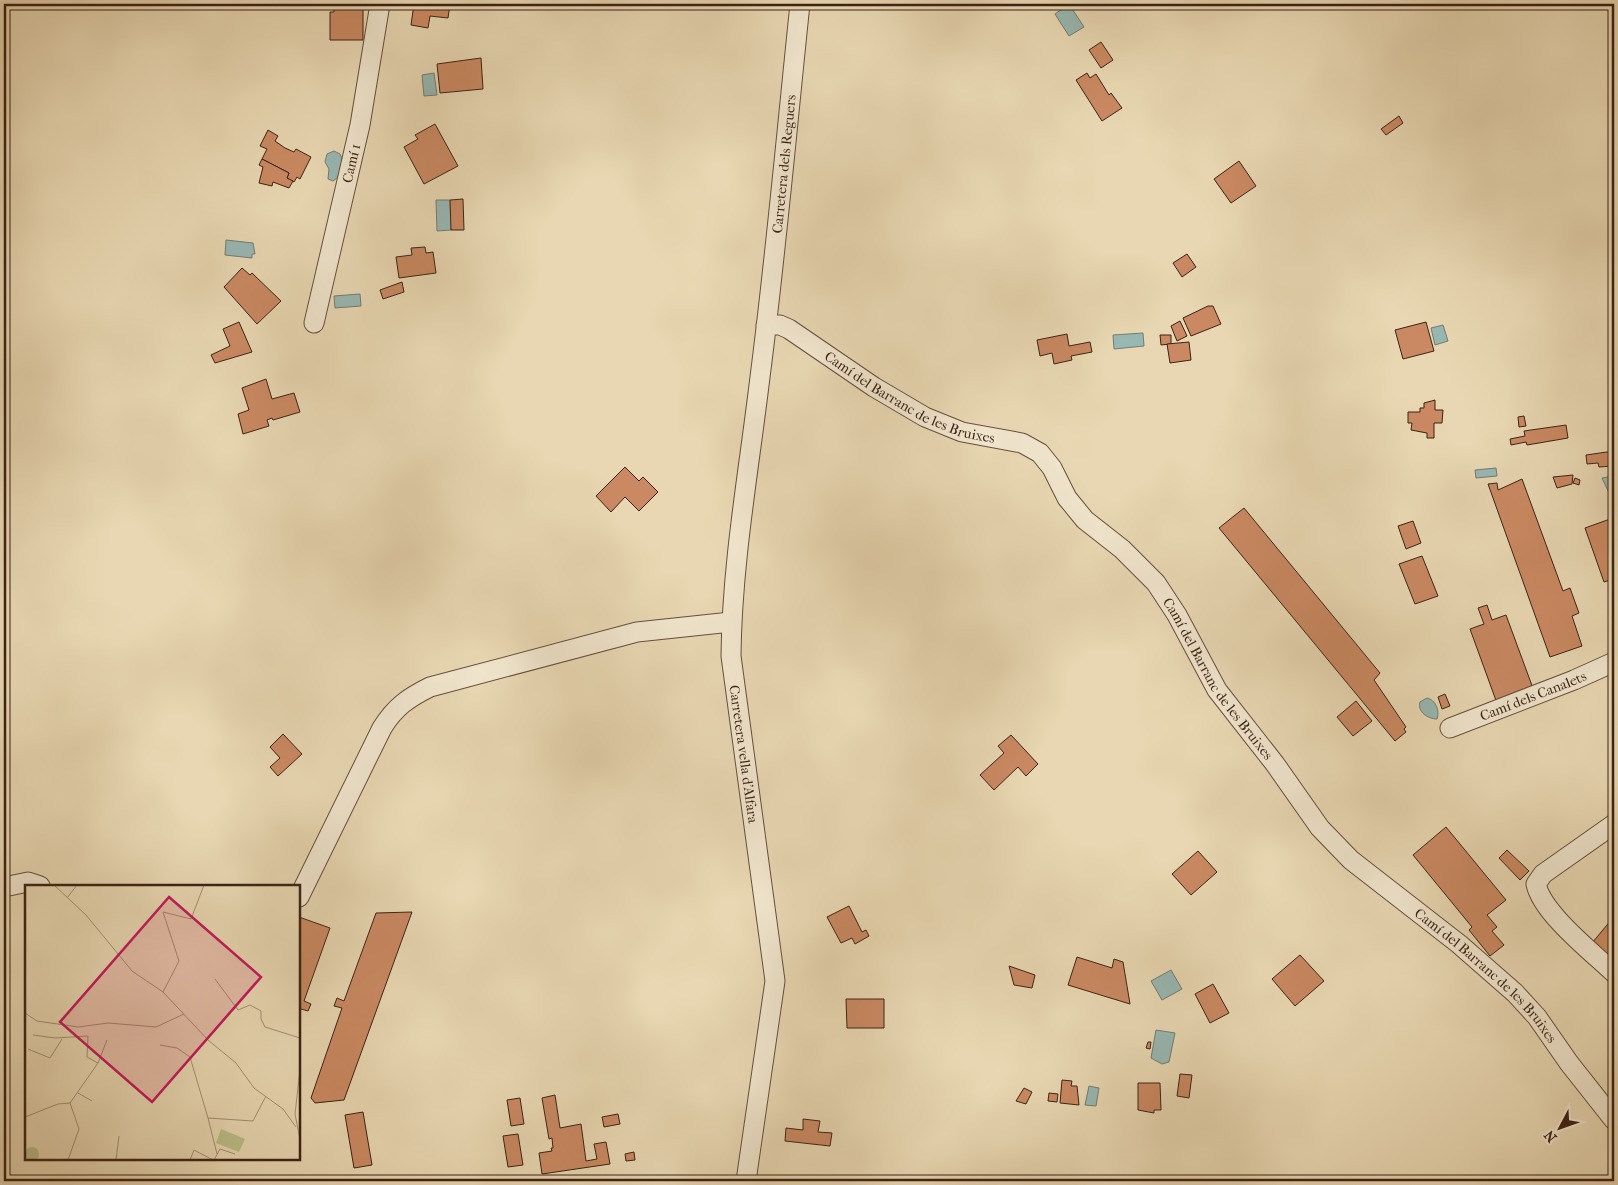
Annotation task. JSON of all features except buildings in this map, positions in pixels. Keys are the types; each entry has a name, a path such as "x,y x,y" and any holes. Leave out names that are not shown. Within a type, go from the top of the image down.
{"street":[{"name":"Camí 1","path":"314,322 360,125 380,4"},
{"name":"Carretera dels Reguers","path":"766,325 800,4"},
{"name":"Carretera vella d'Alfara","path":"746,1181 775,981 731,656 731,622 740,527 766,325"},
{"name":"Camí del Barranc de les Bruixes","path":"766,325 780,325 789,329 874,387 925,417 962,432 1022,443 1040,452 1052,468 1067,498 1085,520 1122,549 1156,583 1177,615 1217,690 1275,764 1320,828 1351,860 1458,944 1520,998 1537,1017 1614,1120"},
{"path":"300,894 382,728 392,712 405,700 430,687 637,632 731,622"},
{"name":"Camí dels Canalets","path":"1450,728 1574,680 1614,662"},
{"path":"1614,824 1543,874 1536,884 1538,892 1551,913 1614,974"},
{"path":"4,887 28,882 37,885"}],"water":[{"path":"1069,4 1084,27 1069,36 1055,14"},
{"path":"434,73 437,95 424,96 422,75"},
{"path":"334,151 342,157 342,165 339,176 333,181 328,179 329,169 325,162 327,154"},
{"path":"436,200 450,200 451,230 437,231"},
{"path":"226,240 253,243 255,254 252,254 252,258 225,255"},
{"path":"360,294 361,306 335,308 334,296"},
{"path":"1443,325 1448,341 1435,345 1431,328"},
{"path":"1143,333 1144,346 1114,349 1113,335"},
{"path":"1496,468 1497,476 1476,478 1475,470"},
{"path":"1614,476 1614,497 1610,495 1602,478"},
{"path":"1427,698 1433,701 1436,706 1437,719 1430,718 1420,709 1420,702"},
{"path":"1171,970 1182,989 1162,1000 1151,981"},
{"path":"1156,1030 1175,1033 1169,1062 1162,1064 1151,1058"},
{"path":"1089,1086 1099,1088 1096,1106 1085,1105"}]}
